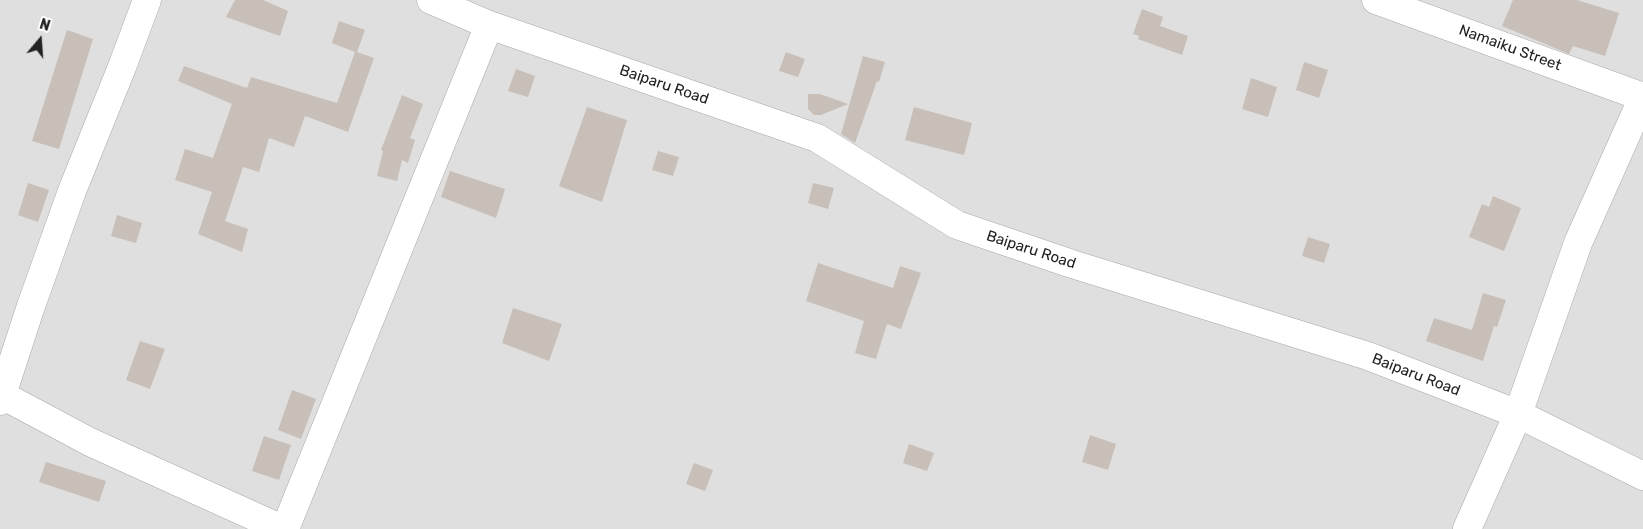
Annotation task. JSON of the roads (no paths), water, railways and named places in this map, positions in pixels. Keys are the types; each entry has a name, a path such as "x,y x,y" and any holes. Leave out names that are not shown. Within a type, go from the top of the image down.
{"street":[{"path":"147,0 72,191 1,397 90,442 284,529 489,25"},
{"name":"Baiparu Road","path":"430,0 489,25 817,138 957,226 1072,264 1368,356 1518,414 1643,476"},
{"name":"Namaiku Street","path":"1376,0 1643,97"},
{"path":"1467,529 1518,414 1578,243 1643,97"}]}
